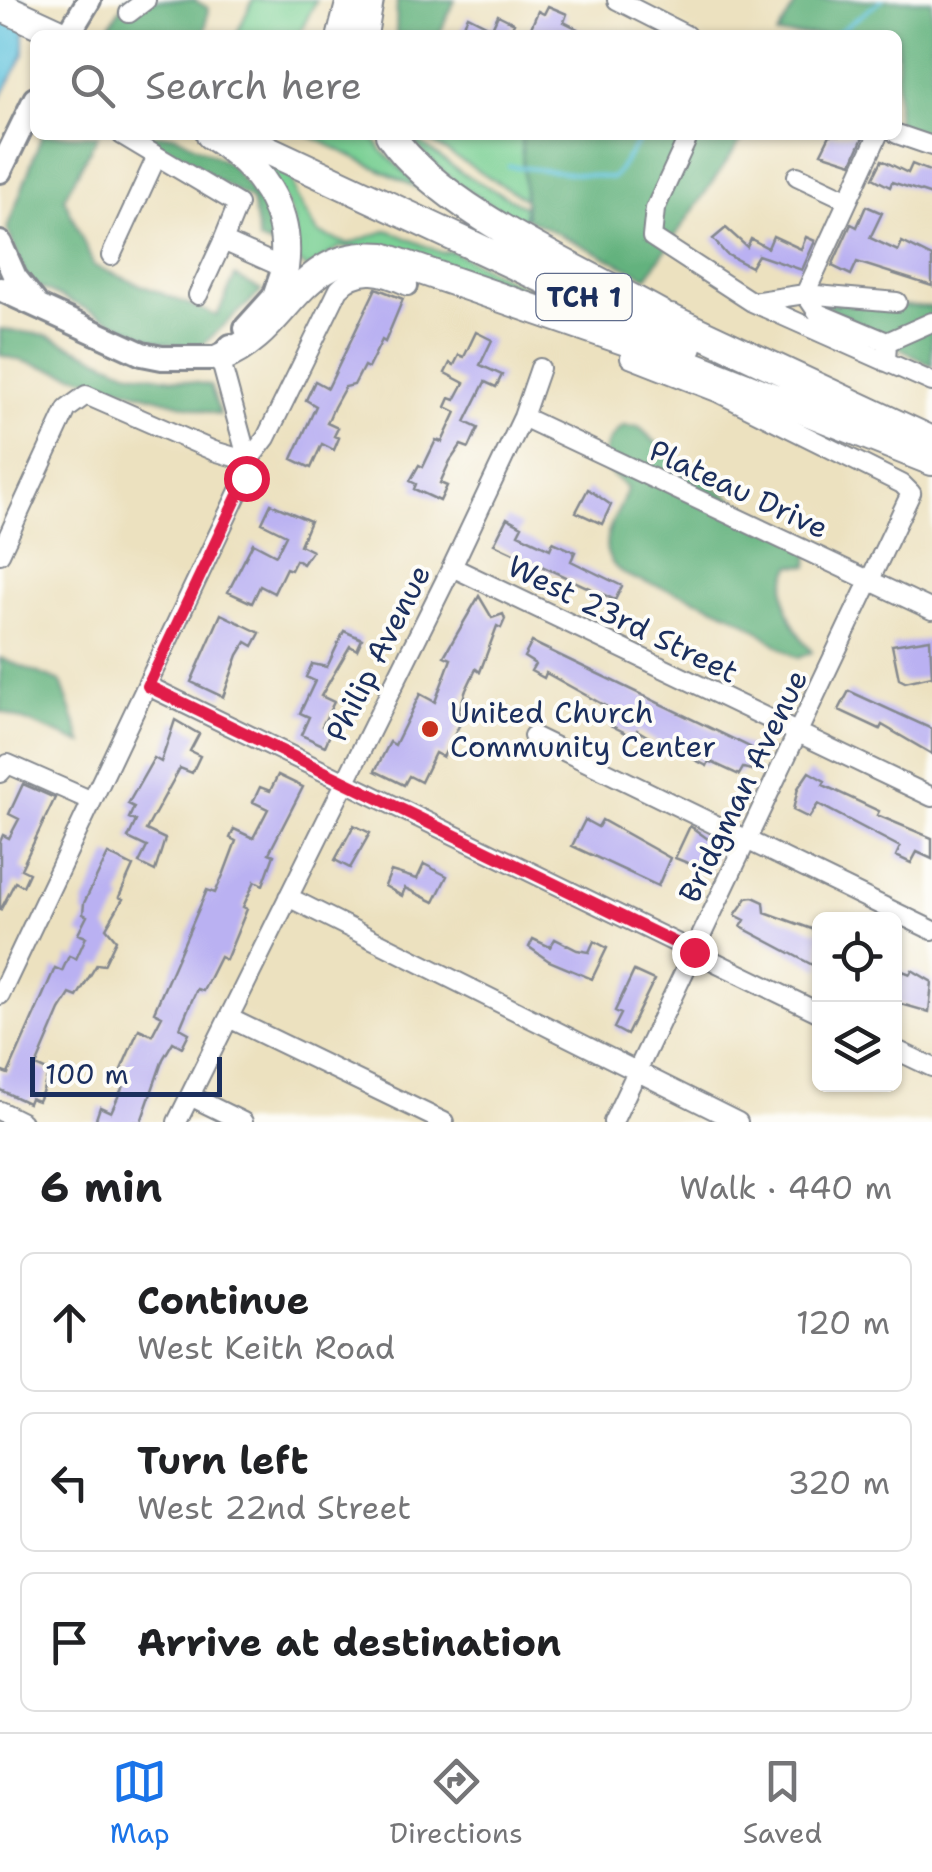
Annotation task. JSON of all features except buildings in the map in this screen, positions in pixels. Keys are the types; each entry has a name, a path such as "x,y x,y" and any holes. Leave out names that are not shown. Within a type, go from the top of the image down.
{"highway":[{"path":"343,30 350,0"},
{"path":"364,30 369,0"},
{"path":"0,6 54,30"},
{"path":"0,24 30,39"},
{"path":"218,140 244,160 276,202 286,235 284,268"},
{"name":"TCH 1","path":"247,140 932,461"},
{"name":"TCH 1","path":"288,140 932,441"},
{"path":"394,140 422,172 456,198 660,314"},
{"path":"220,358 273,324 298,286 325,268 352,257 383,257 661,353 932,461"}],"main road":[{"path":"69,30 91,2"},
{"path":"0,172 30,110"},
{"path":"0,244 15,278 41,308"},
{"path":"0,288 142,354 220,358 274,297 284,268"},
{"path":"0,302 41,308"},
{"path":"184,356 246,328"}],"street":[{"path":"130,12 146,0"},
{"path":"617,0 676,30"},
{"path":"902,136 932,146"},
{"path":"130,140 238,204 198,295"},
{"path":"687,140 655,208 652,237 752,302 932,382"},
{"path":"804,294 876,140"},
{"path":"111,256 156,156"},
{"path":"797,176 848,200"},
{"path":"223,242 284,268"},
{"path":"248,460 266,438 339,289 354,278 371,274 408,286"},
{"path":"752,302 804,294 896,302"},
{"path":"804,294 818,313 887,342 932,322"},
{"path":"886,362 887,342"},
{"path":"0,993 246,478 248,460 220,358"},
{"name":"Bridgman Avenue","path":"612,1122 911,493 902,484 717,392 630,358"},
{"name":"Philip Avenue","path":"178,1122 524,418 540,368"},
{"path":"0,554 66,409 86,394 214,451 248,460"},
{"name":"Plateau Drive","path":"524,418 932,610"},
{"name":"West 23rd Street","path":"452,567 932,797"},
{"path":"148,686 812,1009"},
{"path":"533,736 932,930"},
{"path":"0,773 8,764 92,802"},
{"path":"288,897 738,1122"},
{"path":"229,1018 444,1122"},
{"path":"902,1053 932,1067"},
{"path":"190,1096 243,1122"},
{"path":"0,1111 22,1122"}],"green space":[{"path":"125,0 194,0 208,8 206,30 107,30"},
{"path":"253,0 316,0 301,30 238,30"},
{"path":"397,0 455,0 441,30 396,30"},
{"path":"798,0 932,0 932,138 902,127 902,30 780,30"},
{"path":"40,140 95,140 64,198 94,266 217,316 235,276 262,291 198,349 155,341 28,282 7,229"},
{"path":"146,140 184,140 230,164 270,215 273,246 259,241 252,200"},
{"path":"318,140 375,140 424,191"},
{"path":"413,140 462,173 525,207 523,223 475,196"},
{"path":"430,140 521,140 525,199"},
{"path":"521,140 742,140 647,277 526,218"},
{"path":"266,155 290,169 296,196 318,233 348,244 388,230 442,253 451,251 534,292 530,300 379,249 340,247 308,269 292,257 292,218 284,199 260,167"},
{"path":"819,302 932,307 932,366"},
{"path":"0,329 46,335 127,371 210,385 220,415 0,355"},
{"path":"623,426 639,427 682,466 809,548 808,566 792,565 785,599 792,622 812,652 798,658 740,619 628,576 614,565 607,552 607,535 627,488 604,468 604,455 610,440"},
{"path":"0,658 61,682 83,744 0,711"}],"water":[{"path":"0,0 24,0 24,54 0,99"}],"waterway":[{"path":"841,30 882,0"},
{"path":"509,166 613,178 640,140"}],"place":[{"name":"United Church Community Center","path":"430,729"}],"route":[{"path":"246,478 148,686 694,952"}]}
